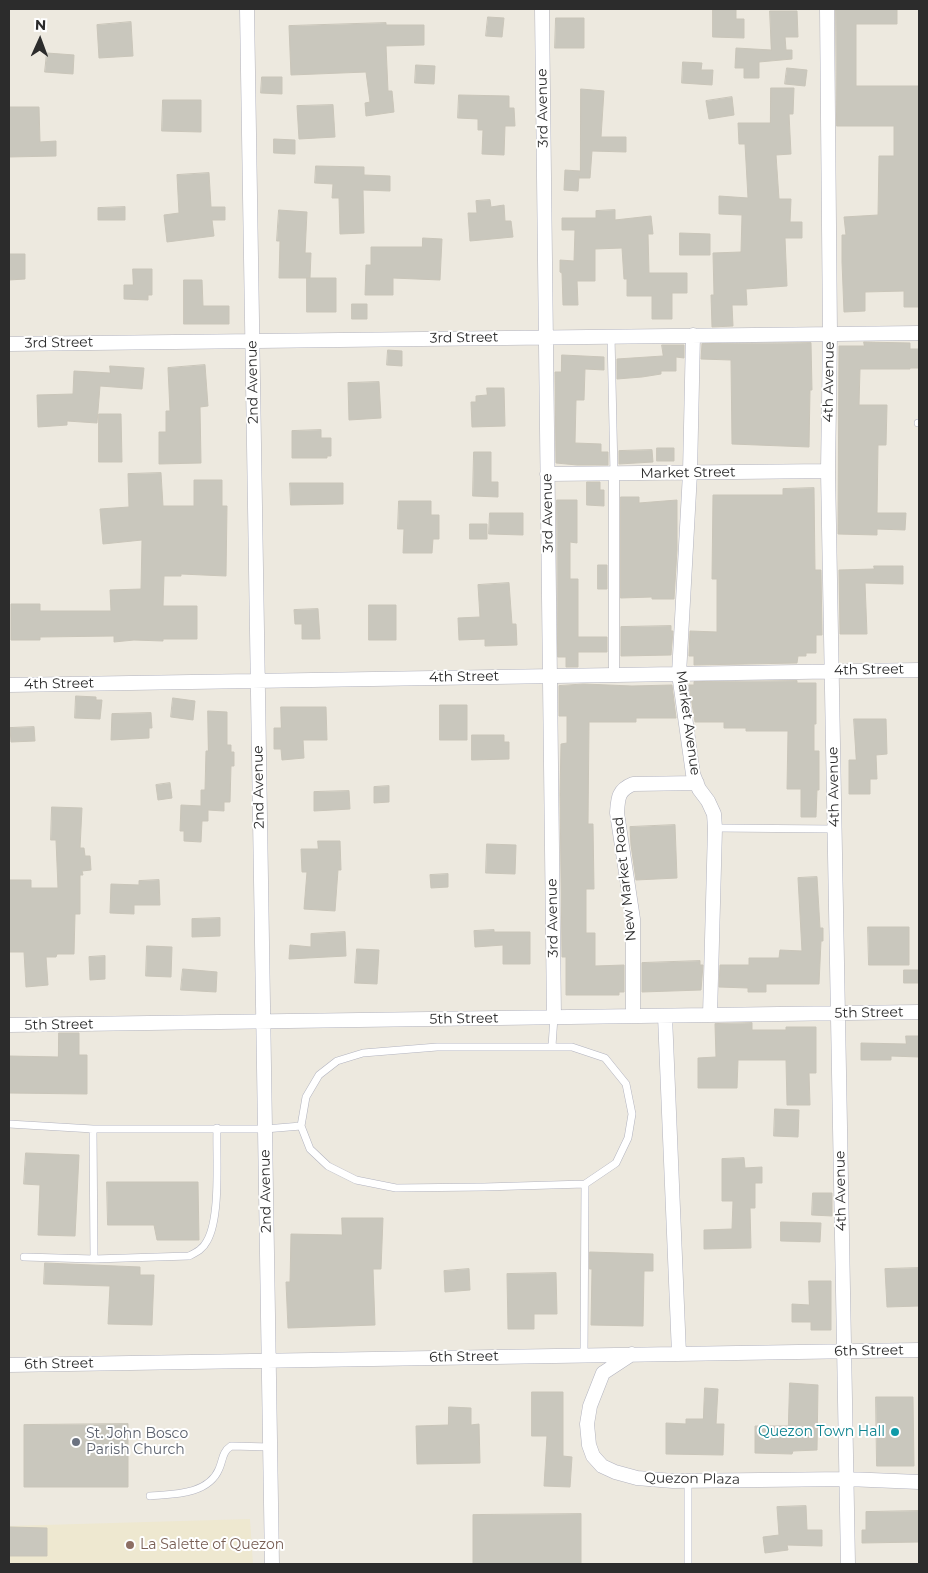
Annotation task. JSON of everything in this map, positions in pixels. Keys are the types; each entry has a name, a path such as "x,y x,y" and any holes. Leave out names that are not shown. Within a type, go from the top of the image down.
{"street":[{"name":"2nd Avenue","path":"247,9 272,1564"},
{"name":"3rd Avenue","path":"542,9 554,1018"},
{"name":"4th Avenue","path":"827,9 830,334 828,471 848,1564"},
{"name":"3rd Street","path":"9,344 919,333"},
{"name":"Market Avenue","path":"694,336 690,473 679,674 693,774 714,814 710,1015"},
{"name":"Market Street","path":"547,474 828,471"},
{"path":"614,474 614,675"},
{"name":"4th Street","path":"9,685 919,670"},
{"name":"New Market Road","path":"634,1016 633,919 617,812 618,798 624,788 633,784 697,783"},
{"name":"5th Street","path":"9,1025 919,1012"},
{"path":"666,1016 679,1354"},
{"name":"6th Street","path":"9,1365 919,1350"},
{"name":"Quezon Plaza","path":"632,1354 603,1373 590,1406 588,1424 589,1445 593,1456 602,1466 615,1472 637,1478 688,1481 847,1479 919,1482"}],"lane":[{"path":"611,336 614,474"},
{"path":"715,828 834,829"},
{"path":"552,1046 554,1018"},
{"path":"437,1047 572,1047 605,1058 626,1084 632,1114 628,1138 616,1163 585,1184 396,1188 356,1180 328,1166 310,1149 301,1126 306,1097 319,1075 338,1061 363,1053 437,1047"},
{"path":"9,1124 93,1129 265,1129 301,1126"},
{"path":"24,1257 94,1259 189,1256 200,1250 207,1241 216,1212 217,1128"},
{"path":"93,1129 94,1259"},
{"path":"584,1355 585,1184"},
{"path":"150,1496 190,1491 206,1486 219,1469 226,1449 232,1446 270,1447"},
{"path":"688,1481 688,1564"}],"shaded area":[{"name":"La Salette of Quezon","path":"250,1519 253,1564 9,1564 9,1526"}],"building":[{"path":"713,9 736,9 736,19 744,19 744,38 713,37"},
{"path":"836,9 897,9 897,24 856,24 856,86 919,86 919,307 904,307 904,291 865,292 865,311 844,312 842,235 846,235 844,217 878,215 879,156 894,156 894,126 837,126"},
{"path":"770,11 797,11 798,37 785,37 786,50 792,50 792,59 759,62 759,78 744,78 744,68 735,68 736,48 771,50"},
{"path":"488,17 504,18 502,37 486,36"},
{"path":"556,18 584,18 584,48 555,48"},
{"path":"131,22 133,56 99,58 97,25"},
{"path":"386,23 386,25 424,25 424,45 386,46 388,91 392,91 394,112 366,116 365,103 370,102 366,72 291,75 289,26"},
{"path":"47,53 74,55 73,74 45,72"},
{"path":"683,62 702,63 701,70 713,70 712,85 682,83"},
{"path":"416,65 435,66 434,84 415,83"},
{"path":"787,68 807,70 805,86 785,84"},
{"path":"262,77 282,77 282,94 261,93"},
{"path":"771,88 794,88 793,114 789,114 791,154 776,155 779,199 791,199 790,222 802,222 802,238 785,238 787,286 746,289 747,305 732,305 733,326 712,327 711,295 714,295 713,253 741,252 742,215 719,214 719,196 748,198 745,144 739,144 738,123 770,123"},
{"path":"581,89 604,91 601,137 626,137 626,152 592,151 590,178 579,178 579,176 578,191 564,190 565,170 580,171"},
{"path":"459,95 509,96 509,108 514,108 515,126 505,126 504,155 482,154 483,130 478,130 478,119 458,118"},
{"path":"732,97 734,115 709,119 706,101"},
{"path":"163,100 201,100 201,132 162,131"},
{"path":"333,105 335,137 299,139 297,106"},
{"path":"9,107 39,107 40,142 56,141 56,156 9,157"},
{"path":"274,139 295,140 295,154 274,153"},
{"path":"316,166 364,167 364,175 390,176 390,191 363,190 364,233 340,234 339,198 332,198 333,184 315,183"},
{"path":"209,173 211,207 225,207 225,220 212,220 214,236 167,242 164,215 179,213 177,175"},
{"path":"490,200 491,207 504,205 505,221 511,221 513,237 470,241 468,213 477,213 476,201"},
{"path":"125,207 125,220 98,220 98,208"},
{"path":"279,210 307,212 305,253 311,253 310,278 279,278 280,241 277,241"},
{"path":"615,210 615,220 651,216 653,234 648,234 649,273 687,273 687,293 672,293 672,319 652,319 652,296 627,296 627,279 624,279 622,248 595,249 595,281 577,281 578,305 563,305 560,260 574,261 575,230 562,230 562,218 596,218 596,211"},
{"path":"680,233 710,234 710,255 680,255"},
{"path":"423,238 442,239 440,280 393,278 393,295 365,295 366,265 371,265 371,247 422,247"},
{"path":"9,254 25,254 25,279 9,280"},
{"path":"133,269 152,269 152,295 148,295 148,300 124,299 124,285 133,285"},
{"path":"307,278 336,278 336,312 307,312"},
{"path":"184,280 202,280 203,306 229,306 229,324 184,324"},
{"path":"352,304 367,304 367,319 352,319"},
{"path":"864,342 910,343 910,349 919,349 919,368 860,369 859,405 887,405 886,445 878,445 877,513 906,513 905,530 877,529 877,535 838,534 839,346 864,346"},
{"path":"811,343 812,390 810,390 809,447 732,444 731,360 701,359 702,344"},
{"path":"662,345 684,345 684,358 676,357 676,371 661,371 661,374 617,379 617,359 663,356"},
{"path":"388,350 402,351 402,366 387,365"},
{"path":"562,355 604,357 604,370 585,369 584,400 576,400 575,443 601,444 601,452 608,452 608,465 556,463 555,372 561,372"},
{"path":"205,365 208,406 200,407 201,463 159,464 159,432 166,432 166,411 170,411 168,368"},
{"path":"110,366 144,368 142,389 100,386 97,423 67,421 67,425 38,427 37,395 73,394 74,371 110,373"},
{"path":"379,382 381,418 349,420 348,383"},
{"path":"487,388 504,388 505,426 472,427 471,402 476,402 476,396 487,395"},
{"path":"99,414 121,414 122,462 99,462"},
{"path":"321,430 321,438 331,438 331,456 327,456 327,458 292,458 292,431"},
{"path":"657,448 674,448 674,461 657,461"},
{"path":"652,450 653,462 619,464 619,451"},
{"path":"474,452 491,452 491,482 498,482 498,497 473,496"},
{"path":"161,473 163,506 194,506 194,480 222,480 222,506 227,506 226,576 181,574 181,576 164,576 163,606 197,606 197,639 114,642 114,636 40,637 40,640 11,640 11,604 40,604 40,611 111,611 110,590 141,589 142,540 103,544 100,509 129,507 128,474"},
{"path":"587,482 600,482 600,490 604,490 604,506 587,505"},
{"path":"290,483 343,483 343,504 291,505"},
{"path":"814,488 815,570 821,570 822,635 816,635 816,653 806,653 806,656 798,656 797,663 694,665 694,656 689,656 690,631 717,632 717,579 712,579 713,495 783,495 783,489"},
{"path":"621,497 639,497 639,503 677,500 677,550 674,599 652,599 652,597 621,598"},
{"path":"557,500 577,500 577,543 570,542 570,579 578,579 578,637 607,637 607,652 578,652 578,667 566,667 566,657 558,657"},
{"path":"399,501 431,501 431,515 439,515 439,539 433,539 432,553 403,553 404,529 398,529"},
{"path":"490,513 523,513 523,535 489,534"},
{"path":"470,524 487,524 487,539 470,539"},
{"path":"598,565 607,565 607,589 598,589"},
{"path":"874,566 903,566 903,584 865,583 867,634 840,634 839,570 874,569"},
{"path":"509,583 512,624 516,624 517,645 485,646 485,639 459,640 458,618 480,617 478,585"},
{"path":"369,605 396,605 396,640 369,640"},
{"path":"318,609 320,639 302,639 302,624 295,624 294,610"},
{"path":"671,626 671,631 673,631 671,655 621,656 621,627"},
{"path":"797,681 797,683 816,683 814,751 819,751 819,790 817,790 816,817 801,817 801,789 787,789 788,731 746,731 746,728 724,728 724,722 695,722 689,685 694,685 694,682"},
{"path":"584,684 672,685 676,718 636,718 636,722 589,722 588,824 593,824 594,889 586,889 586,933 595,933 595,966 624,965 624,992 619,992 619,995 566,995 566,957 562,957 560,794 561,744 567,743 567,716 559,716 559,686"},
{"path":"76,696 96,697 96,700 102,700 100,719 75,718"},
{"path":"173,698 195,701 193,720 171,717"},
{"path":"440,705 467,705 467,740 440,740"},
{"path":"281,707 326,707 327,740 303,740 304,758 282,760 281,749 274,749 274,728 281,728"},
{"path":"208,711 227,712 227,745 231,745 231,752 234,752 234,766 231,766 230,802 224,802 224,811 208,810 208,821 202,821 201,842 184,841 184,831 180,831 181,805 201,806 201,790 205,790 206,751 208,751"},
{"path":"151,713 152,728 149,728 149,738 111,740 112,714"},
{"path":"854,719 886,719 887,754 876,755 877,779 870,779 870,794 849,794 849,760 856,760"},
{"path":"34,727 35,741 11,742 10,728"},
{"path":"472,735 504,735 504,742 509,742 509,759 472,760"},
{"path":"170,783 172,798 158,800 156,785"},
{"path":"389,786 389,802 374,803 374,787"},
{"path":"349,791 350,809 314,811 314,792"},
{"path":"52,807 82,808 80,848 84,848 85,856 90,856 91,870 82,871 83,875 80,875 80,914 75,914 74,954 57,954 56,957 46,957 48,985 26,987 24,952 9,952 9,880 31,880 31,888 58,888 56,840 51,840"},
{"path":"675,825 677,878 636,880 630,827"},
{"path":"318,841 340,841 341,870 338,870 335,911 304,909 307,872 302,872 301,849 318,849"},
{"path":"487,844 516,845 515,874 486,873"},
{"path":"448,874 448,887 431,888 430,875"},
{"path":"817,877 820,928 823,928 819,984 766,984 766,992 748,992 748,988 719,987 720,965 749,965 749,958 779,958 780,950 802,951 798,878"},
{"path":"159,880 160,905 134,905 134,914 110,913 111,884 139,885 139,881"},
{"path":"220,918 220,936 192,937 192,919"},
{"path":"868,927 909,927 909,965 869,965"},
{"path":"494,930 494,932 530,932 530,964 503,964 503,945 475,947 474,931"},
{"path":"345,932 346,956 289,959 290,945 311,947 311,934"},
{"path":"147,946 172,947 171,977 146,976"},
{"path":"357,949 379,950 377,984 355,983"},
{"path":"105,956 105,979 90,980 89,957"},
{"path":"700,961 700,965 703,965 701,990 642,992 642,963"},
{"path":"183,969 217,972 216,992 181,990"},
{"path":"904,970 919,970 919,983 904,983"},
{"path":"752,1023 752,1030 786,1030 786,1027 816,1027 816,1073 809,1073 810,1105 787,1105 786,1060 738,1060 737,1088 698,1088 698,1058 716,1057 715,1024"},
{"path":"59,1033 79,1033 79,1055 87,1055 87,1094 9,1093 9,1056 58,1057"},
{"path":"906,1036 919,1036 919,1057 891,1056 891,1060 861,1060 861,1043 906,1044"},
{"path":"775,1109 799,1110 798,1137 774,1136"},
{"path":"26,1153 79,1155 75,1236 38,1235 40,1185 24,1184"},
{"path":"744,1158 745,1168 762,1167 762,1183 755,1183 755,1208 750,1208 751,1248 704,1249 704,1230 732,1229 733,1201 722,1201 722,1159"},
{"path":"107,1182 198,1182 199,1240 157,1240 154,1225 108,1225"},
{"path":"813,1193 832,1193 832,1216 812,1215"},
{"path":"342,1218 383,1218 381,1269 373,1269 375,1325 288,1328 286,1282 290,1282 291,1234 342,1235"},
{"path":"781,1222 821,1223 820,1242 781,1241"},
{"path":"590,1252 653,1254 653,1271 644,1271 643,1326 591,1325 592,1269 590,1269"},
{"path":"45,1263 140,1267 140,1275 154,1275 152,1325 108,1324 110,1286 44,1284"},
{"path":"919,1268 919,1306 887,1307 885,1269"},
{"path":"469,1269 470,1290 445,1292 444,1271"},
{"path":"556,1273 557,1314 534,1314 534,1329 508,1329 507,1274"},
{"path":"809,1281 831,1281 831,1330 811,1330 811,1322 792,1322 792,1304 809,1305"},
{"path":"790,1383 818,1385 817,1450 793,1451 792,1454 755,1453 755,1426 788,1426"},
{"path":"705,1388 718,1389 716,1424 724,1424 723,1455 666,1454 666,1423 686,1424 686,1419 703,1419"},
{"path":"532,1392 563,1392 563,1456 572,1457 570,1487 544,1486 547,1436 532,1436"},
{"name":"Quezon Town Hall","path":"876,1397 913,1397 914,1466 877,1466"},
{"path":"449,1407 471,1408 471,1425 479,1424 480,1463 417,1464 416,1426 448,1425"},
{"name":"St. John Bosco Parish Church","path":"128,1424 128,1487 24,1487 24,1425"},
{"path":"806,1506 807,1530 822,1530 822,1546 787,1545 788,1550 765,1553 763,1537 779,1535 777,1507"},
{"path":"919,1511 919,1542 862,1543 862,1530 866,1530 866,1512"},
{"path":"581,1514 581,1564 473,1564 473,1515"},
{"path":"9,1527 47,1528 47,1556 9,1556"}],"place":[{"name":"Quezon Town Hall","path":"895,1432"},
{"name":"St. John Bosco Parish Church","path":"76,1442"},
{"name":"La Salette of Quezon","path":"130,1545"}]}
